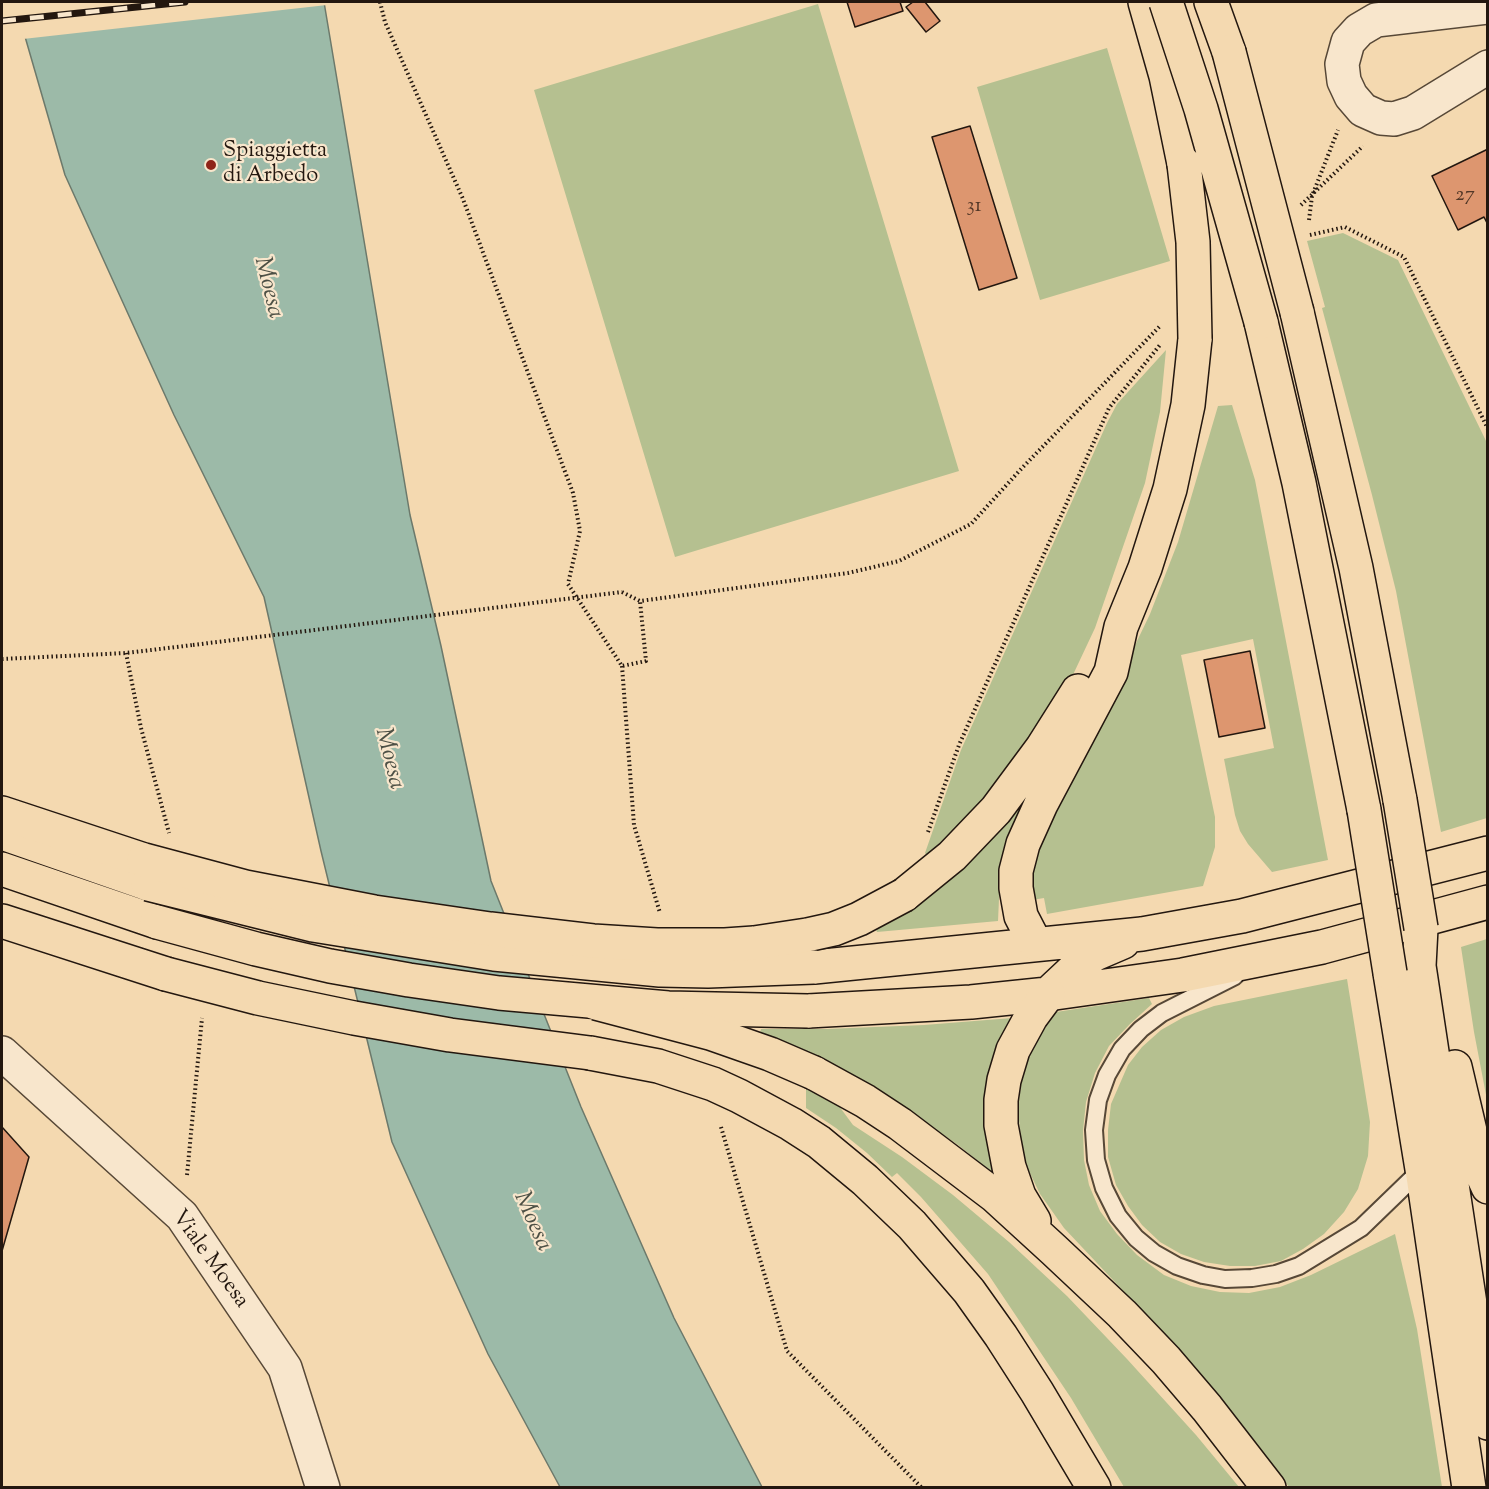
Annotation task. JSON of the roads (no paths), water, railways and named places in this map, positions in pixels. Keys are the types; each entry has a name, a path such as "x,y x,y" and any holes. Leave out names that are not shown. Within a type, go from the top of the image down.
{"main road":[{"path":"1058,984 1051,959 1035,943 1021,916 1016,870 1023,844 1041,804 1111,672 1121,627 1145,568 1170,489 1188,405 1195,339 1193,242 1184,164 1166,76 1145,2"},
{"path":"1166,2 1207,130 1261,322 1302,495 1364,810 1416,967 1455,1066 1478,1165 1488,1187"},
{"path":"1211,2 1229,52 1297,312 1356,567 1400,800 1422,928 1416,967 1422,1169 1469,1488"},
{"path":"2,813 146,872 246,887 374,912 490,929 593,941 657,945 735,944 807,935 834,929 859,919 904,895 952,856 1018,783 1066,711 1094,663 1121,627"},
{"path":"2,833 146,872 313,925 494,954 660,970 708,971 814,967 1142,934 1242,916 1488,853"},
{"path":"2,869 157,922 256,949 386,976 500,993 596,1003 703,1010 808,1011 918,1006 1058,984 1107,986 1265,960 1488,902"},
{"path":"2,921 166,974 258,998 450,1035 590,1053 658,1066 730,1092 791,1124 819,1142 865,1180 912,1224 975,1300 1037,1392 1094,1488"},
{"path":"1054,1250 1016,1190 1004,1147 1001,1125 1004,1080 1011,1057 1031,1017 1058,984 1095,954 1142,934"},
{"path":"1416,967 1488,1423"},
{"path":"596,1003 710,1034 770,1054 814,1073 865,1101 900,1124 996,1196 1122,1314 1208,1408 1269,1488"}],"street":[{"path":"1488,8 1376,20 1359,30 1348,42 1342,64 1344,81 1351,96 1363,110 1381,118 1394,119 1413,113 1488,67"},
{"name":"Viale Moesa","path":"2,1053 182,1216 285,1368 323,1488"}],"lane":[{"path":"1265,960 1162,1013 1141,1029 1122,1049 1107,1075 1098,1100 1094,1130 1095,1150 1104,1188 1118,1216 1136,1238 1154,1253 1177,1266 1203,1275 1225,1279 1252,1278 1276,1274 1299,1266 1325,1252 1360,1228 1422,1169"}],"water":[{"name":"Moesa","path":"15,2 324,2 410,515 441,646 491,881 581,1107 674,1318 762,1487 560,1487 488,1354 392,1142 321,851 264,597 174,415 65,175"}],"railway":[{"path":"2,21 185,2"}],"place":[{"name":"Spiaggietta di Arbedo","path":"211,165"}]}
